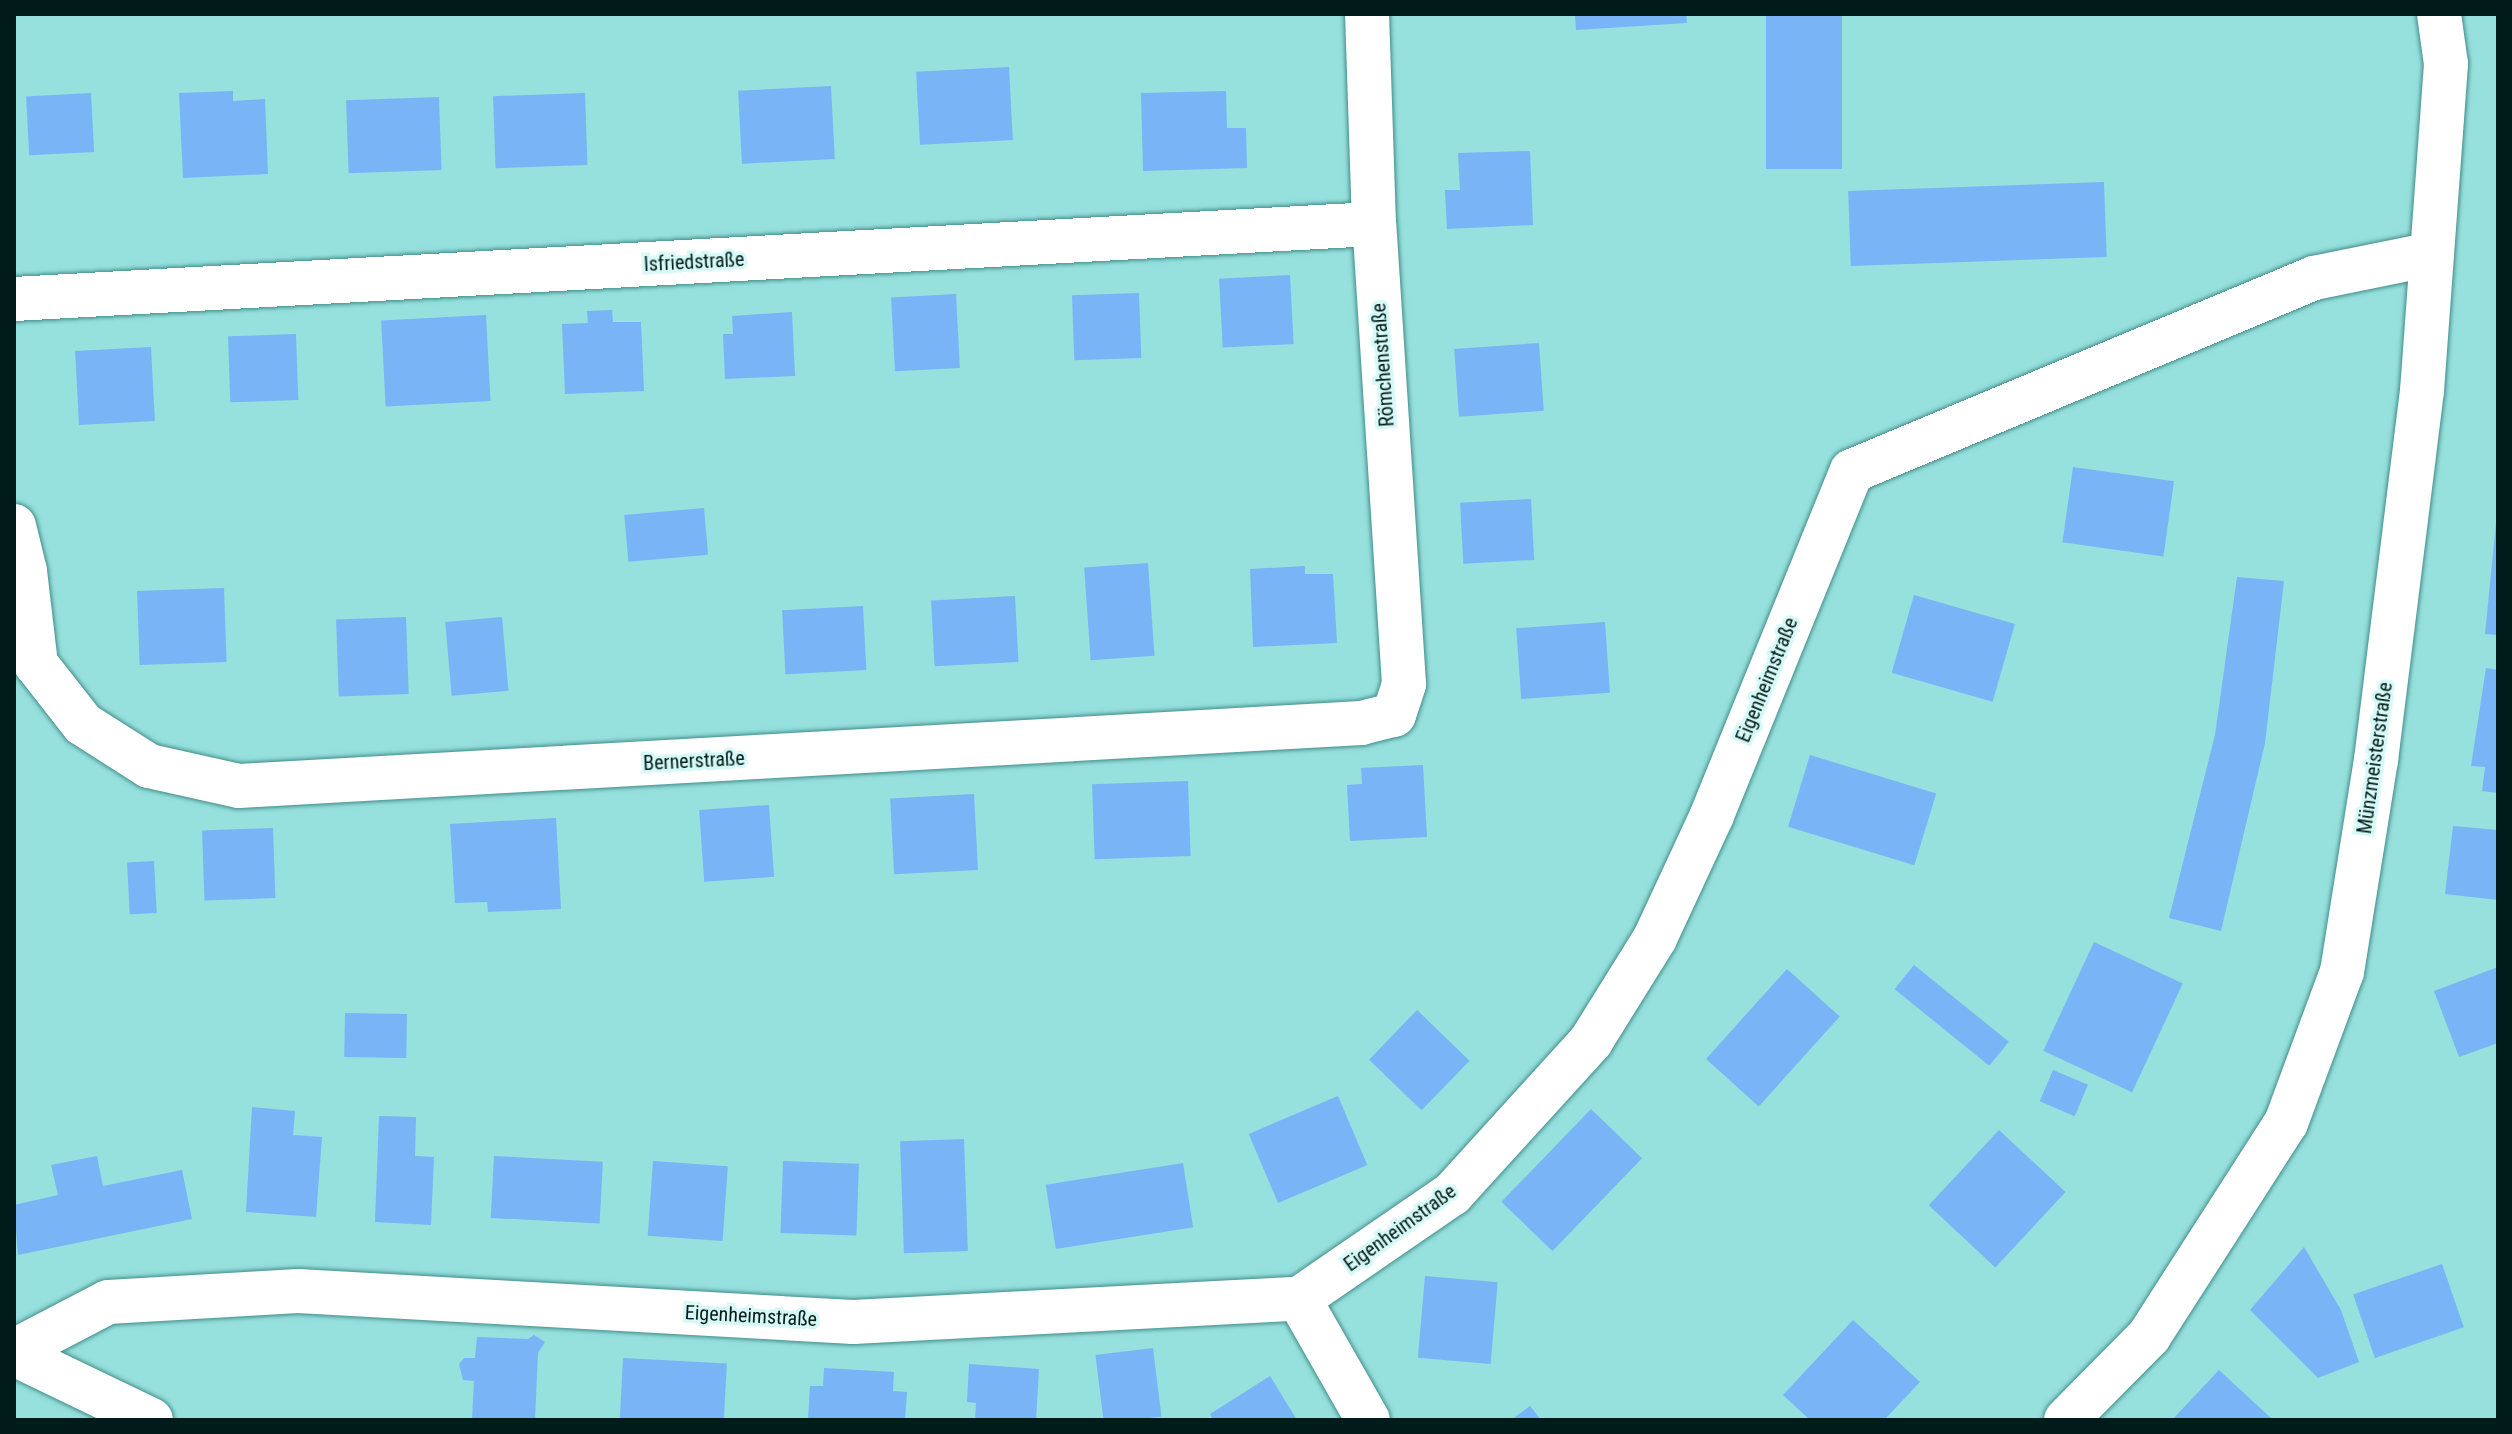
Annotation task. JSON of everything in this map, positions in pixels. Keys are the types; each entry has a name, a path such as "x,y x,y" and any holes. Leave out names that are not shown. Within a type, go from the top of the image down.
{"street":[{"name":"Römchenstraße","path":"1367,14 1374,224 1404,684 1394,715"},
{"name":"Münzmeisterstraße","path":"2066,1420 2149,1336 2286,1123 2342,972 2380,729 2422,391 2446,64 2439,14"},
{"name":"Isfriedstraße","path":"14,299 1374,224"},
{"name":"Eigenheimstraße","path":"14,1352 108,1302 298,1291 853,1322 1299,1299 1452,1194 1591,1041 1655,938 1712,815 1852,471 2314,278 2432,254"},
{"path":"14,526 25,571 25,669"},
{"name":"Bernerstraße","path":"25,669 83,724 149,766 239,786 1361,723 1394,715"},
{"path":"1299,1299 1368,1420"},
{"path":"14,1352 151,1420"}],"building":[{"path":"1575,14 1686,14 1687,23 1576,30"},
{"path":"1766,14 1842,14 1842,169 1766,169"},
{"path":"1009,67 1013,140 920,145 916,72"},
{"path":"831,86 835,159 742,164 738,91"},
{"path":"233,91 233,101 265,99 268,174 183,178 179,93"},
{"path":"1226,91 1227,128 1246,128 1247,168 1143,171 1141,93"},
{"path":"91,93 94,152 29,155 26,96"},
{"path":"585,93 588,165 496,168 493,96"},
{"path":"439,97 442,170 349,173 346,100"},
{"path":"1530,151 1533,225 1447,229 1445,190 1460,190 1458,153"},
{"path":"2104,182 2107,257 1851,266 1848,191"},
{"path":"1290,275 1294,344 1223,348 1219,279"},
{"path":"1139,293 1141,358 1074,360 1072,295"},
{"path":"956,294 960,368 895,371 891,297"},
{"path":"612,310 613,322 641,322 644,391 565,394 562,324 588,323 587,311"},
{"path":"792,312 795,376 725,379 723,334 733,334 732,316"},
{"path":"486,315 491,401 386,406 381,320"},
{"path":"296,334 298,400 230,402 228,336"},
{"path":"1539,343 1544,411 1459,417 1454,349"},
{"path":"151,347 155,421 79,425 75,351"},
{"path":"2073,467 2174,481 2163,556 2062,542"},
{"path":"1531,499 1534,560 1463,564 1460,503"},
{"path":"704,508 708,555 628,562 624,515"},
{"path":"2498,523 2498,635 2485,634"},
{"path":"1148,563 1154,656 1091,660 1084,567"},
{"path":"1305,566 1305,574 1333,574 1337,643 1253,647 1250,569"},
{"path":"2237,577 2284,581 2265,743 2221,931 2169,918 2215,735"},
{"path":"224,588 227,662 140,665 137,591"},
{"path":"1914,595 2015,624 1993,702 1892,673"},
{"path":"1015,596 1018,662 935,666 931,600"},
{"path":"863,606 866,670 785,674 782,610"},
{"path":"406,617 409,694 339,696 336,619"},
{"path":"502,617 508,691 452,696 445,622"},
{"path":"1605,622 1610,693 1521,699 1516,628"},
{"path":"2486,668 2498,670 2498,793 2482,791 2485,767 2471,766"},
{"path":"1810,755 1936,794 1914,865 1788,827"},
{"path":"1423,765 1427,837 1350,841 1347,785 1362,784 1361,768"},
{"path":"1188,781 1191,856 1095,859 1092,784"},
{"path":"974,794 978,870 894,874 890,798"},
{"path":"769,805 774,877 704,882 699,810"},
{"path":"556,818 561,909 488,912 487,902 455,903 450,824"},
{"path":"2453,826 2498,830 2498,900 2445,894"},
{"path":"273,828 275,898 204,900 202,830"},
{"path":"154,861 157,913 130,914 127,862"},
{"path":"2094,942 2183,983 2132,1092 2043,1051"},
{"path":"1914,965 2009,1042 1989,1066 1894,989"},
{"path":"2498,967 2498,1043 2459,1057 2434,991"},
{"path":"1787,969 1840,1017 1759,1106 1706,1059"},
{"path":"1417,1010 1470,1061 1422,1110 1369,1060"},
{"path":"345,1013 407,1014 406,1058 344,1057"},
{"path":"2053,1070 2088,1085 2075,1116 2040,1101"},
{"path":"1338,1096 1367,1165 1278,1203 1249,1134"},
{"path":"252,1107 295,1111 293,1135 322,1137 316,1217 246,1212"},
{"path":"1591,1109 1642,1158 1552,1251 1501,1202"},
{"path":"379,1116 416,1117 415,1156 434,1157 431,1225 375,1222"},
{"path":"1999,1130 2066,1192 1995,1267 1929,1205"},
{"path":"964,1139 968,1251 904,1253 900,1141"},
{"path":"97,1156 103,1186 182,1170 192,1219 18,1255 14,1205 58,1195 51,1165"},
{"path":"494,1156 603,1162 600,1224 491,1218"},
{"path":"653,1161 728,1166 723,1241 648,1236"},
{"path":"783,1161 859,1164 856,1236 780,1233"},
{"path":"1183,1163 1193,1227 1056,1249 1046,1185"},
{"path":"2304,1247 2341,1310 2359,1362 2318,1378 2250,1310"},
{"path":"2442,1264 2464,1327 2375,1358 2353,1295"},
{"path":"1425,1276 1498,1282 1491,1364 1418,1358"},
{"path":"1853,1320 1920,1382 1884,1420 1810,1420 1783,1395"},
{"path":"534,1335 545,1342 538,1353 535,1420 472,1420 474,1381 463,1380 459,1364 464,1358 475,1358 477,1337 528,1339"},
{"path":"1153,1348 1161,1416 1103,1420 1095,1355"},
{"path":"623,1358 727,1363 724,1420 620,1420"},
{"path":"969,1364 1039,1369 1036,1420 975,1420 976,1403 967,1402"},
{"path":"824,1368 894,1372 893,1391 907,1392 905,1420 808,1420 810,1386 823,1386"},
{"path":"2219,1370 2273,1420 2172,1420"},
{"path":"1270,1376 1297,1420 1213,1420 1210,1414"},
{"path":"1530,1406 1541,1420 1511,1420"}]}
